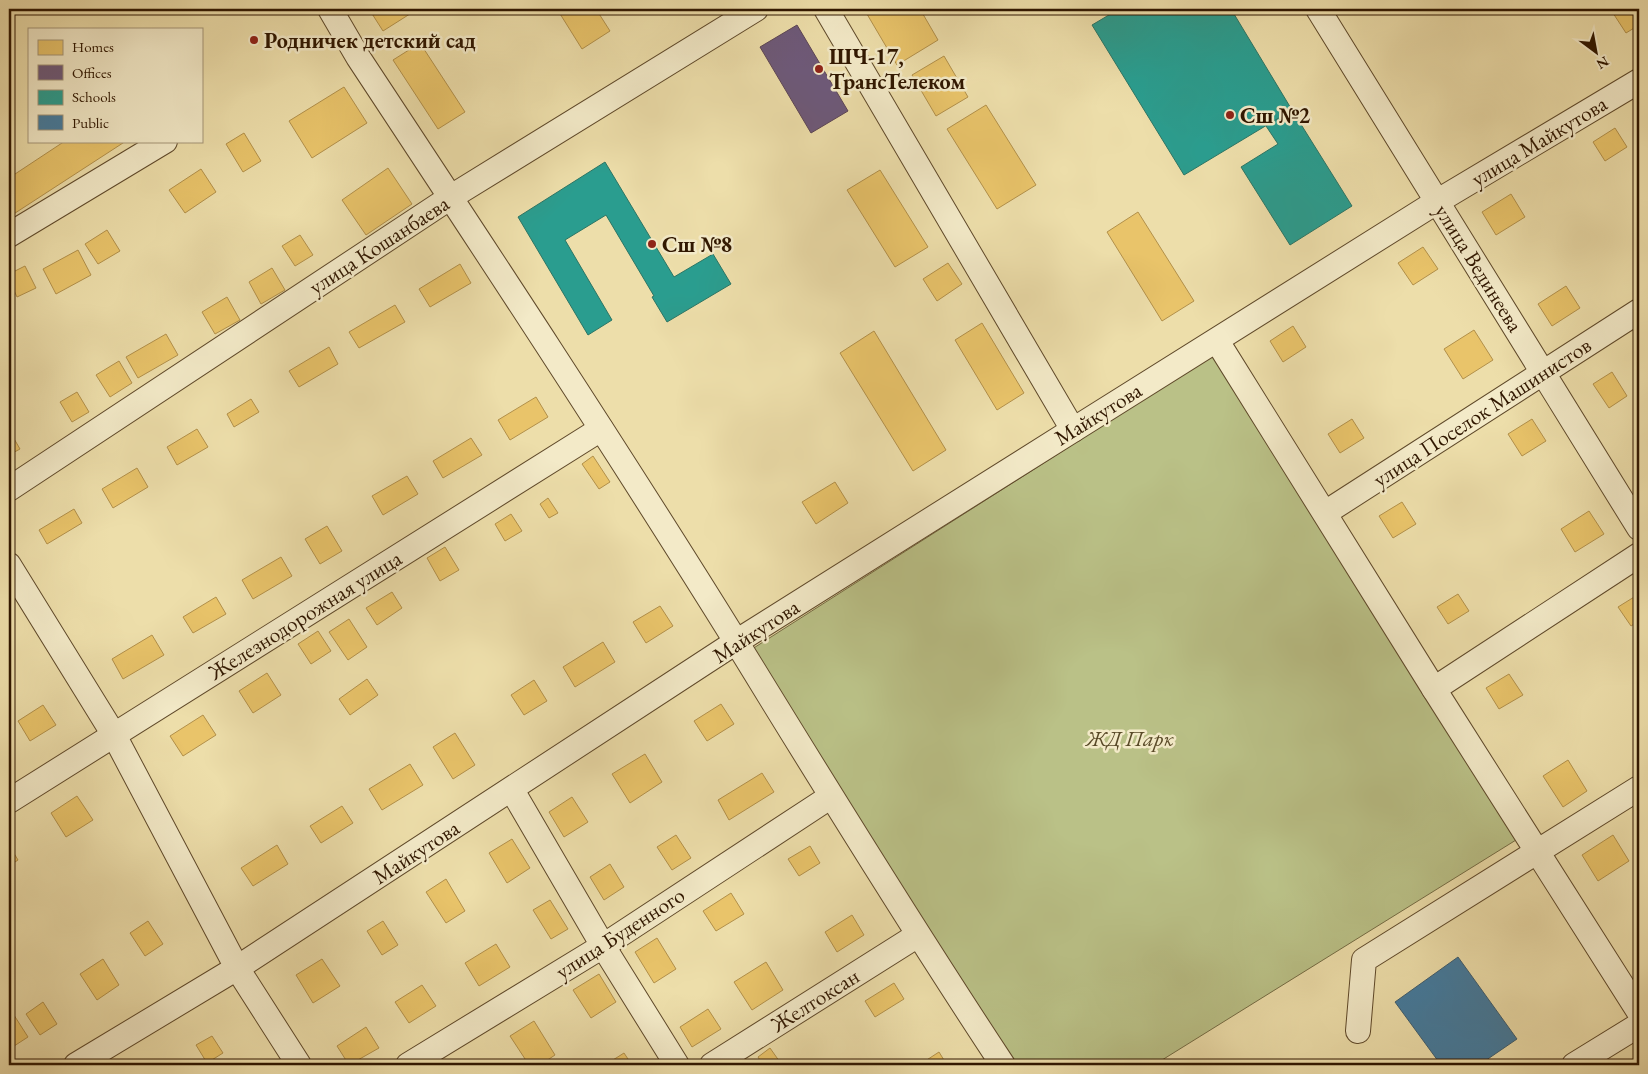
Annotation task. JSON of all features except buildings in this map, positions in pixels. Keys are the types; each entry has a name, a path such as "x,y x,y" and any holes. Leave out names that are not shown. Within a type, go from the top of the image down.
{"street":[{"path":"330,9 358,57 601,429 999,1064"},
{"name":"улица Кошанбаева","path":"9,490 451,197 756,9"},
{"path":"826,9 1073,430"},
{"name":"улица Вединеева","path":"1318,9 1639,528"},
{"name":"улица Майкутова","path":"1438,201 1639,81"},
{"path":"9,235 163,142"},
{"name":"Майкутова","path":"76,1065 237,968 736,642 1438,201"},
{"name":"улица Поселок Машинистов","path":"1325,513 1639,311"},
{"path":"1217,341 1434,689 1639,1012"},
{"name":"Железнодорожная улица","path":"9,802 601,429"},
{"path":"1434,689 1639,555"},
{"path":"9,565 114,735 237,968 299,1065"},
{"path":"1358,1031 1364,960 1639,788"},
{"path":"512,790 603,946 677,1065"},
{"name":"улица Буденного","path":"408,1065 603,946 830,797"},
{"name":"Желтоксан","path":"712,1065 918,935"},
{"path":"1574,1065 1639,1025"}],"green space":[{"name":"ЖД Парк","path":"1213,355 1516,840 1154,1065 1017,1065 749,651"}],"place":[{"name":"Родничек детский сад","path":"254,40"},
{"name":"ШЧ-17, ТрансТелеком","path":"819,69"},
{"name":"Сш №2","path":"1230,115"},
{"name":"Сш №8","path":"652,244"}]}
